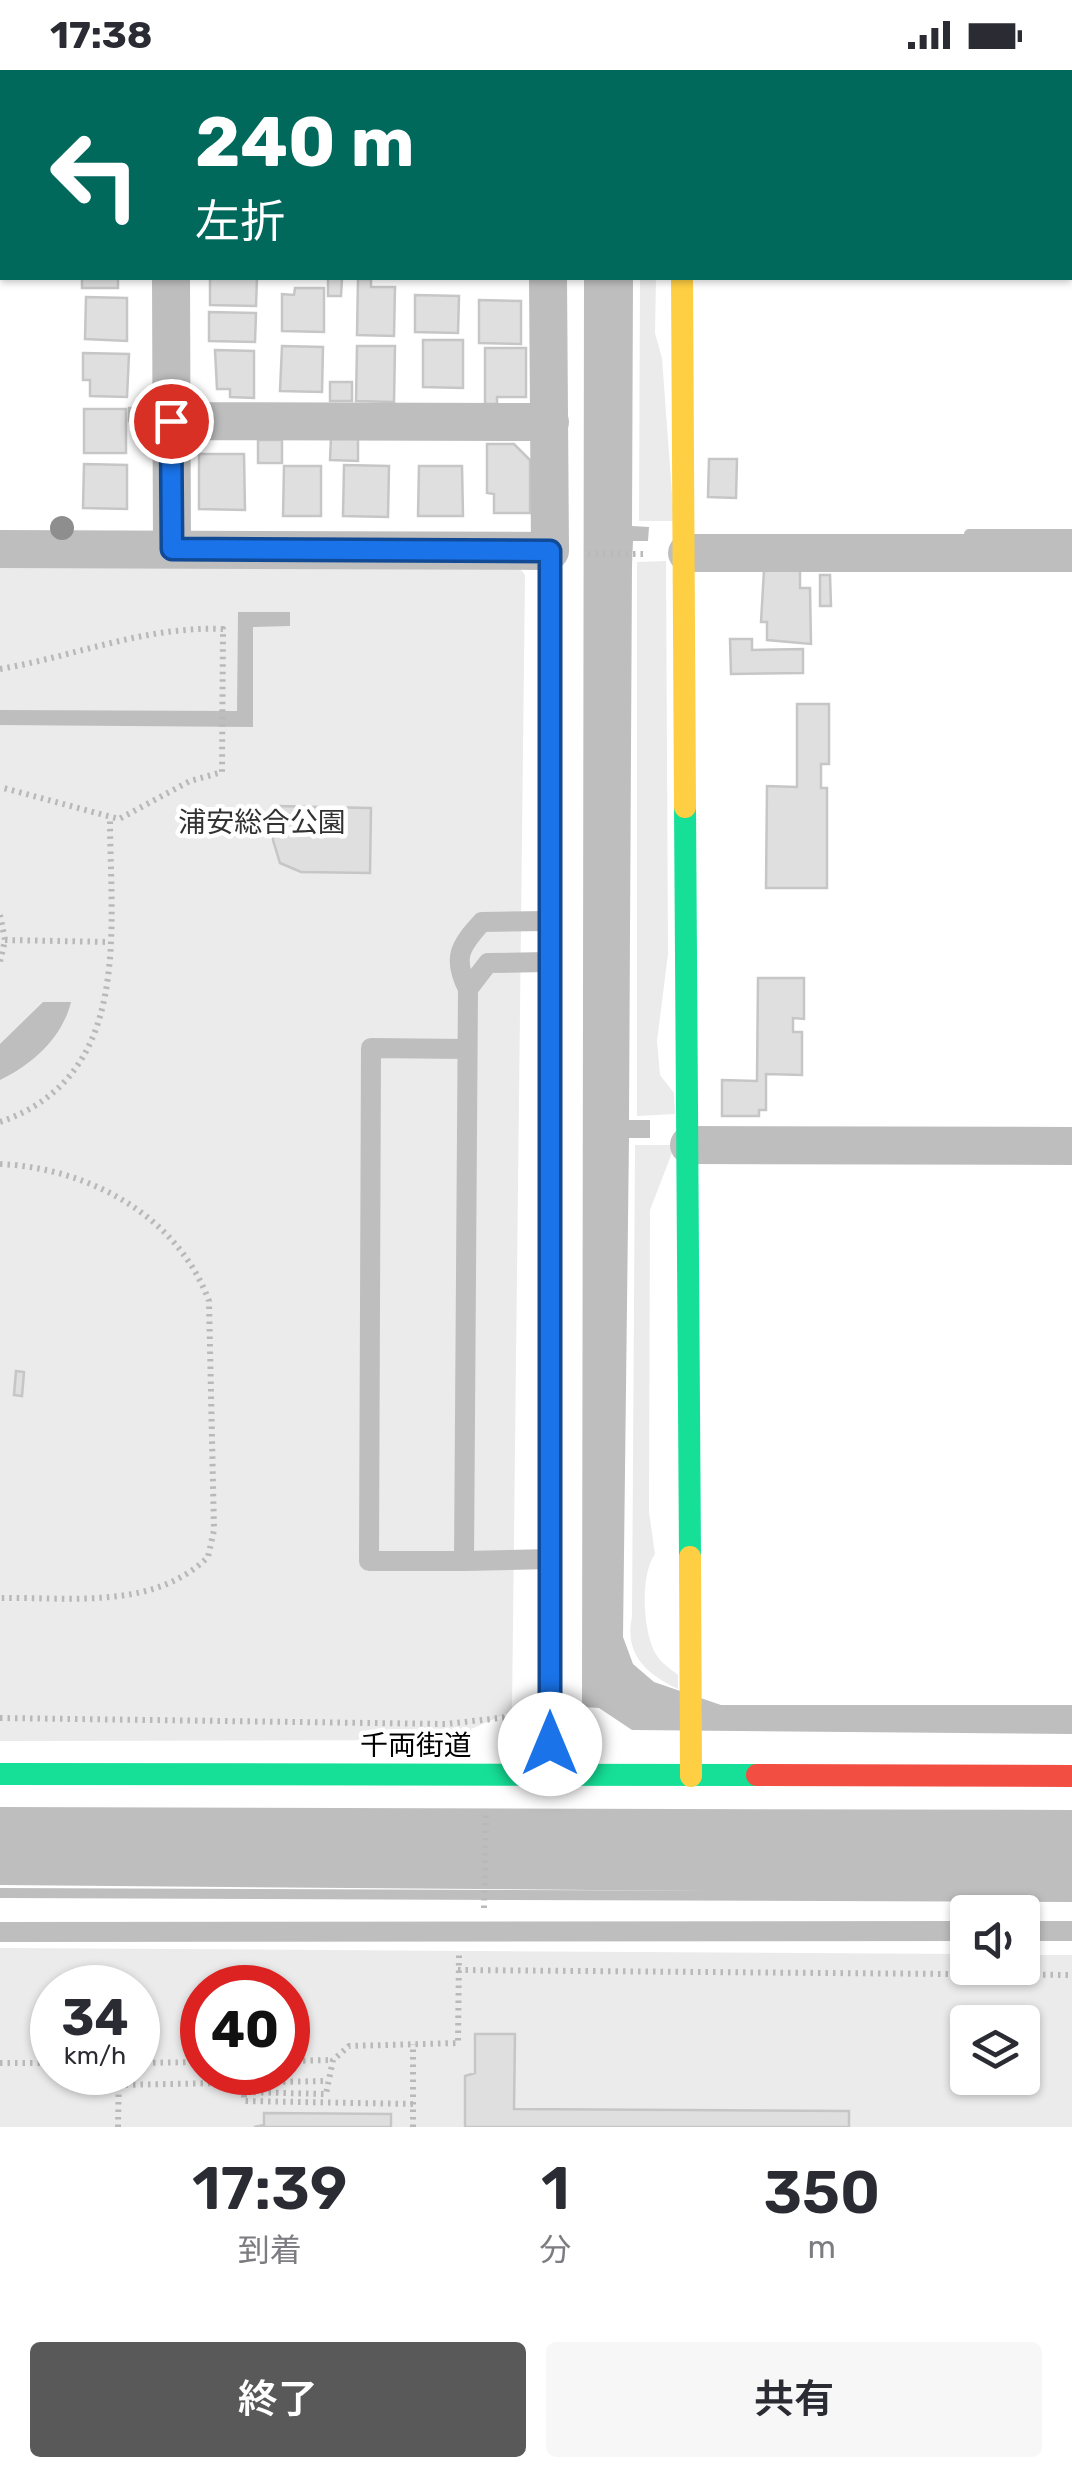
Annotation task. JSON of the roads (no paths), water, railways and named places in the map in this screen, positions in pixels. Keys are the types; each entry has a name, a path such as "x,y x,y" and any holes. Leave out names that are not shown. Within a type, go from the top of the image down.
{"street":[{"path":"171,280 172,539"},
{"path":"548,280 550,422 563,553 547,921 550,1774"},
{"path":"682,280 691,1776"},
{"path":"171,421 550,422"},
{"path":"0,549 172,539 563,553"},
{"path":"686,540 1072,553"},
{"path":"689,1133 1072,1146"},
{"name":"千両街道","path":"0,1774 1072,1776"}],"lane":[{"path":"464,1562 468,989 458,970 459,948 482,922 547,921"},
{"path":"468,989 488,963 547,962"},
{"path":"467,1049 372,1048 368,1561 550,1558"},
{"path":"1040,1931 1072,1930"},
{"path":"0,1932 950,1931"}],"waterway":[{"path":"969,534 1072,534"},
{"path":"0,1893 1072,1897"}],"park label":[{"name":"浦安総合公園","path":"262,822"}]}
